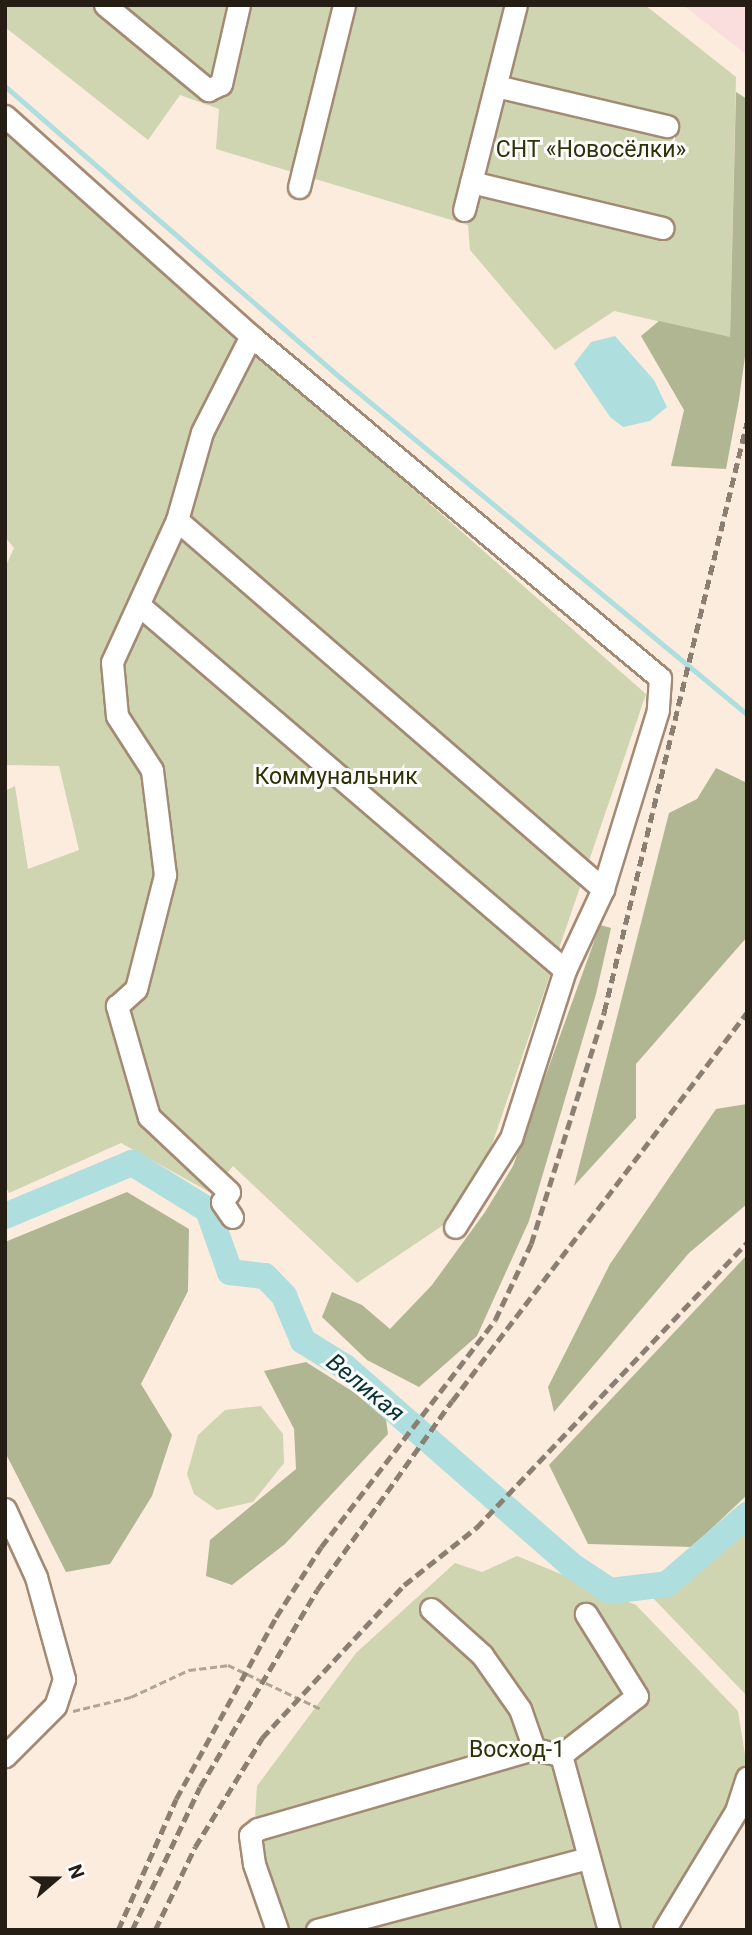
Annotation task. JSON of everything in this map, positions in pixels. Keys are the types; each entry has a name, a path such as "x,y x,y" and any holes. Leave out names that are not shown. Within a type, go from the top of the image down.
{"street":[{"path":"105,5 208,90 221,84 239,5"},
{"path":"299,187 344,5"},
{"path":"464,211 516,5"},
{"path":"496,86 667,125"},
{"path":"5,116 251,336 660,678 658,710 603,889 565,970 511,1138 455,1227"},
{"path":"471,182 663,228"},
{"path":"232,1217 222,1202 229,1192 149,1117 117,1006 136,989 165,875 152,770 117,716 112,663 177,520 202,432 251,336"},
{"path":"177,520 603,889"},
{"path":"139,605 565,970"},
{"path":"5,1509 36,1577 64,1679 62,1693 45,1716 5,1756"},
{"path":"431,1609 482,1655 520,1709 534,1749"},
{"path":"561,1755 637,1696 586,1614"},
{"path":"277,1930 254,1864 250,1835 258,1829 534,1749 561,1755"},
{"path":"561,1755 590,1840 588,1858 609,1930"},
{"path":"664,1930 736,1811 747,1779"},
{"path":"317,1930 588,1858"}],"path":[{"path":"45,1716 131,1697 188,1670 228,1665 323,1710"}],"shaded area":[{"path":"683,5 747,5 747,55"}],"green space":[{"name":"СНТ «Новосёлки»","path":"5,5 645,5 736,77 730,338 614,311 555,350 470,250 468,225 216,149 219,109 180,95 148,140 5,27"},
{"path":"736,92 747,99 747,342 739,400 726,469 671,466 684,410 641,336 659,321 730,337"},
{"name":"Коммунальник","path":"5,130 646,694 486,1162 445,1224 357,1283 233,1166 211,1193 121,1143 9,1193 5,1185 5,791 15,786 28,869 79,850 59,766 5,765 5,568 14,548 5,537"},
{"path":"716,768 747,783 747,937 636,1064 636,1118 574,1186 669,813 697,799"},
{"path":"600,925 611,928 596,994 529,1221 477,1336 419,1387 367,1360 322,1317 332,1292 362,1305 390,1329 432,1285 485,1212 513,1166"},
{"path":"747,1104 747,1204 689,1253 554,1412 548,1387 610,1264 716,1109"},
{"path":"127,1192 189,1229 188,1291 141,1384 172,1435 152,1496 110,1564 66,1572 5,1452 5,1242"},
{"path":"747,1255 747,1495 692,1547 588,1544 549,1465"},
{"path":"306,1362 385,1412 388,1434 285,1544 232,1585 206,1576 210,1540 296,1469 294,1429 264,1371"},
{"path":"261,1406 283,1434 284,1463 253,1502 217,1510 194,1494 187,1474 198,1435 225,1410"},
{"path":"747,1530 747,1696 653,1598"},
{"name":"Восход-1","path":"517,1556 636,1605 738,1711 747,1767 677,1895 650,1930 280,1930 254,1834 257,1786 356,1653 455,1563 482,1572"}],"water":[{"path":"615,336 654,380 667,407 650,421 623,427 610,417 574,364 591,342"}],"waterway":[{"path":"5,86 341,378 747,714"},
{"name":"Великая","path":"5,1216 132,1163 208,1210 230,1272 265,1276 284,1296 303,1341 345,1367 571,1565 610,1591 667,1584 747,1515"}],"railway":[{"path":"118,1930 176,1799 276,1617 321,1547 495,1320 531,1244 604,1012 747,422"},
{"path":"132,1930 200,1787 317,1590 452,1401 747,1013"},
{"path":"155,1930 195,1847 262,1738 404,1585 476,1528 747,1242"}]}
